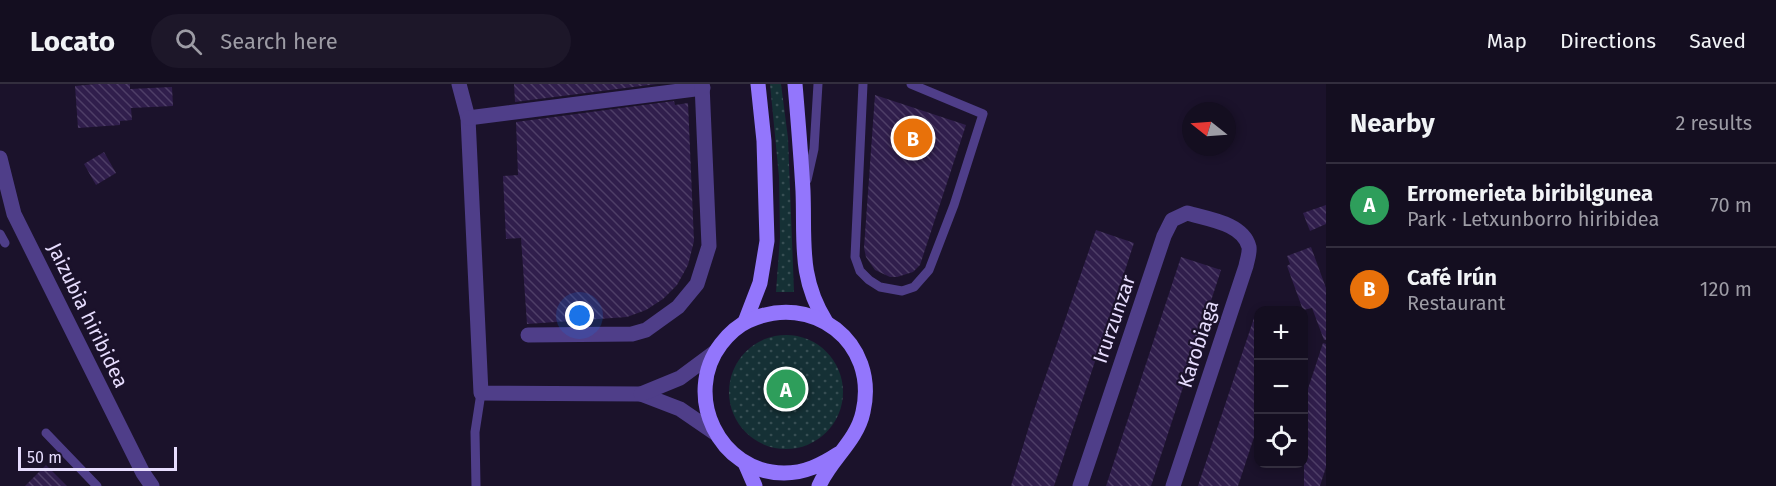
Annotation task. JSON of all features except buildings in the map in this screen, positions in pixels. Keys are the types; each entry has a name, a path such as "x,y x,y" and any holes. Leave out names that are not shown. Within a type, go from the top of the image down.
{"main road":[{"path":"745,322 760,283 767,242 764,141 758,84"},
{"path":"795,84 806,275 817,307 826,322"},
{"path":"819,486 838,454 852,438 863,414 866,388 862,365 850,344 826,322 806,314 785,311 764,314 745,322 728,335 707,371 704,392 707,413 715,433 728,450 745,463 763,471 783,473 803,471 822,465 838,454"},
{"path":"745,463 755,486"}],"street":[{"path":"459,84 468,118 481,393 641,394 680,409 715,433"},
{"path":"468,118 703,86 709,246 697,284 678,307 646,330 632,334 528,335"},
{"name":"Jaizubia hiribidea","path":"0,158 14,214 143,473 152,486"},
{"name":"Irurzunzar","path":"1080,486 1164,236 1172,220 1187,213 1225,224"},
{"name":"Karobiaga","path":"1173,486 1250,249 1244,235 1225,224"},
{"path":"641,394 680,378 716,352"}],"lane":[{"path":"863,84 855,257 860,271 868,280 880,287 902,291 914,287 929,270 954,205 983,114 911,84"},
{"path":"803,197 814,148 818,85"},
{"path":"0,234 5,243"},
{"path":"476,486 475,432 481,393"},
{"path":"46,433 97,486"}],"green space":[{"path":"770,84 781,84 788,138 794,292 776,292 780,237 779,177"},
{"path":"786,335 808,339 826,352 839,370 843,392 839,414 826,432 808,445 786,449 764,445 746,432 733,414 729,392 733,370 746,352 764,339"}],"place":[{"name":"Café Irún","path":"913,138"},
{"name":"Erromerieta biribilgunea","path":"786,389"}]}
